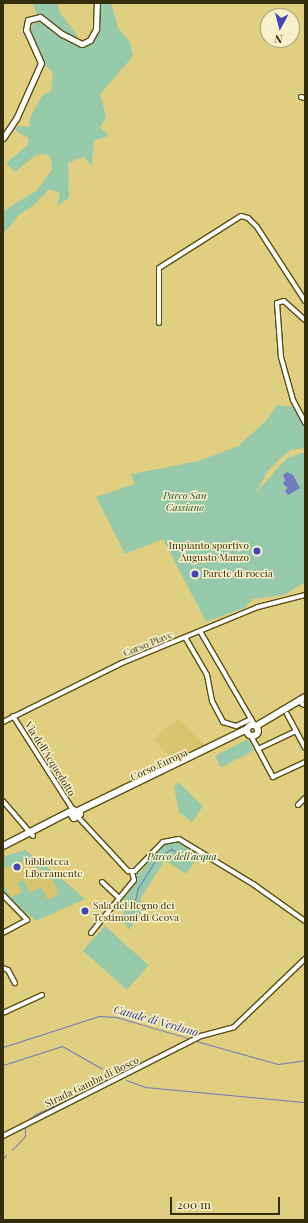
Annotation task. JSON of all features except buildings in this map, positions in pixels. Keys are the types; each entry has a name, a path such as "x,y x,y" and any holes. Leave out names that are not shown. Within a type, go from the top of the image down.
{"main road":[{"path":"247,733 256,724 305,697"},
{"path":"256,724 287,714 304,704"},
{"name":"Corso Europa","path":"76,814 206,751 247,733"},
{"name":"Corso Europa","path":"3,846 76,814 247,733"},
{"name":"Corso Europa","path":"3,850 32,834"}],"street":[{"path":"3,138 16,119 41,63 26,30 28,20 40,17 62,34 82,44 90,40 96,29 98,3"},
{"path":"159,323 160,268 241,216 248,218 257,227 305,301"},
{"path":"305,320 284,301 277,303 281,356 293,400 305,423"},
{"name":"Corso Piave","path":"3,722 64,690 258,606 305,595"},
{"path":"185,637 208,675 212,702 222,722 236,726 256,724 200,631"},
{"path":"287,714 305,748"},
{"name":"Via dell'Acquedotto","path":"14,716 76,814 120,863 132,872"},
{"path":"258,749 296,731"},
{"path":"247,733 258,749 273,777 305,762"},
{"path":"298,805 305,798"},
{"path":"3,801 32,834"},
{"path":"91,933 134,880 132,872 163,842 179,839 253,884 305,921"},
{"path":"102,882 119,898"},
{"path":"3,895 27,920 3,933"},
{"name":"Strada Gamba di Bosco","path":"3,1136 189,1045 201,1036 234,1027 305,959"},
{"path":"3,968 8,970 15,982"},
{"path":"3,1013 42,995"}],"shaded area":[{"path":"179,718 205,745 175,761 153,739"},
{"path":"25,850 85,899 36,921 3,893 3,857"}],"green space":[{"path":"32,3 57,3 60,13 77,35 78,45 82,47 93,40 99,31 100,3 111,3 118,28 130,42 133,56 100,94 106,116 100,128 108,134 107,137 94,140 92,165 83,157 68,163 69,198 57,206 60,193 49,189 33,206 21,213 3,234 3,211 37,190 52,170 51,159 47,154 36,155 15,172 6,163 28,145 28,138 15,130 18,126 29,127 30,118 42,96 51,91 52,85 53,72 45,65 31,34 32,26 39,19"},
{"name":"Parco San Cassiano","path":"277,405 294,407 301,417 305,427 305,448 291,450 282,457 267,472 256,493 287,458 305,452 305,582 284,595 253,599 244,608 206,622 163,539 125,554 96,497 135,484 131,474 199,461 238,446 266,421"},
{"path":"248,739 254,751 221,767 215,756"},
{"path":"178,782 203,806 192,822 179,812 174,787"},
{"name":"Parco dell'acqua","path":"178,841 200,855 186,874 165,860 140,899 144,907 129,930 124,922 123,898 136,880 135,874 140,873 162,844"},
{"path":"25,850 85,899 36,921 3,893 3,883 10,897 19,894 22,891 17,882 23,880 30,893 41,887 48,900 59,894 51,877 46,879 40,868 36,870 30,858 5,868 3,857"},
{"path":"105,926 149,965 127,990 83,951"}],"water":[{"path":"287,472 293,475 300,488 288,495 285,491 288,488 283,484 285,480 283,475"}],"waterway":[{"path":"133,909 138,888 157,858 171,849 182,855"},
{"name":"Canale di Verduno","path":"3,1047 99,1016 116,1017 191,1039"},
{"name":"Canale di Verduno","path":"196,1041 278,1064 305,1060"},
{"path":"3,1065 62,1046 115,1076 109,1080"},
{"path":"126,1080 145,1087 305,1102"},
{"path":"24,1123 36,1114 101,1084"},
{"path":"12,1150 25,1136 25,1126"},
{"path":"3,1159 6,1155"}],"place":[{"name":"Impianto sportivo Augusto Manzo","path":"257,551"},
{"name":"Parete di roccia","path":"195,574"},
{"name":"biblioteca Liberamente","path":"17,867"},
{"name":"Sala del Regno dei Testimoni di Geova","path":"85,911"}]}
